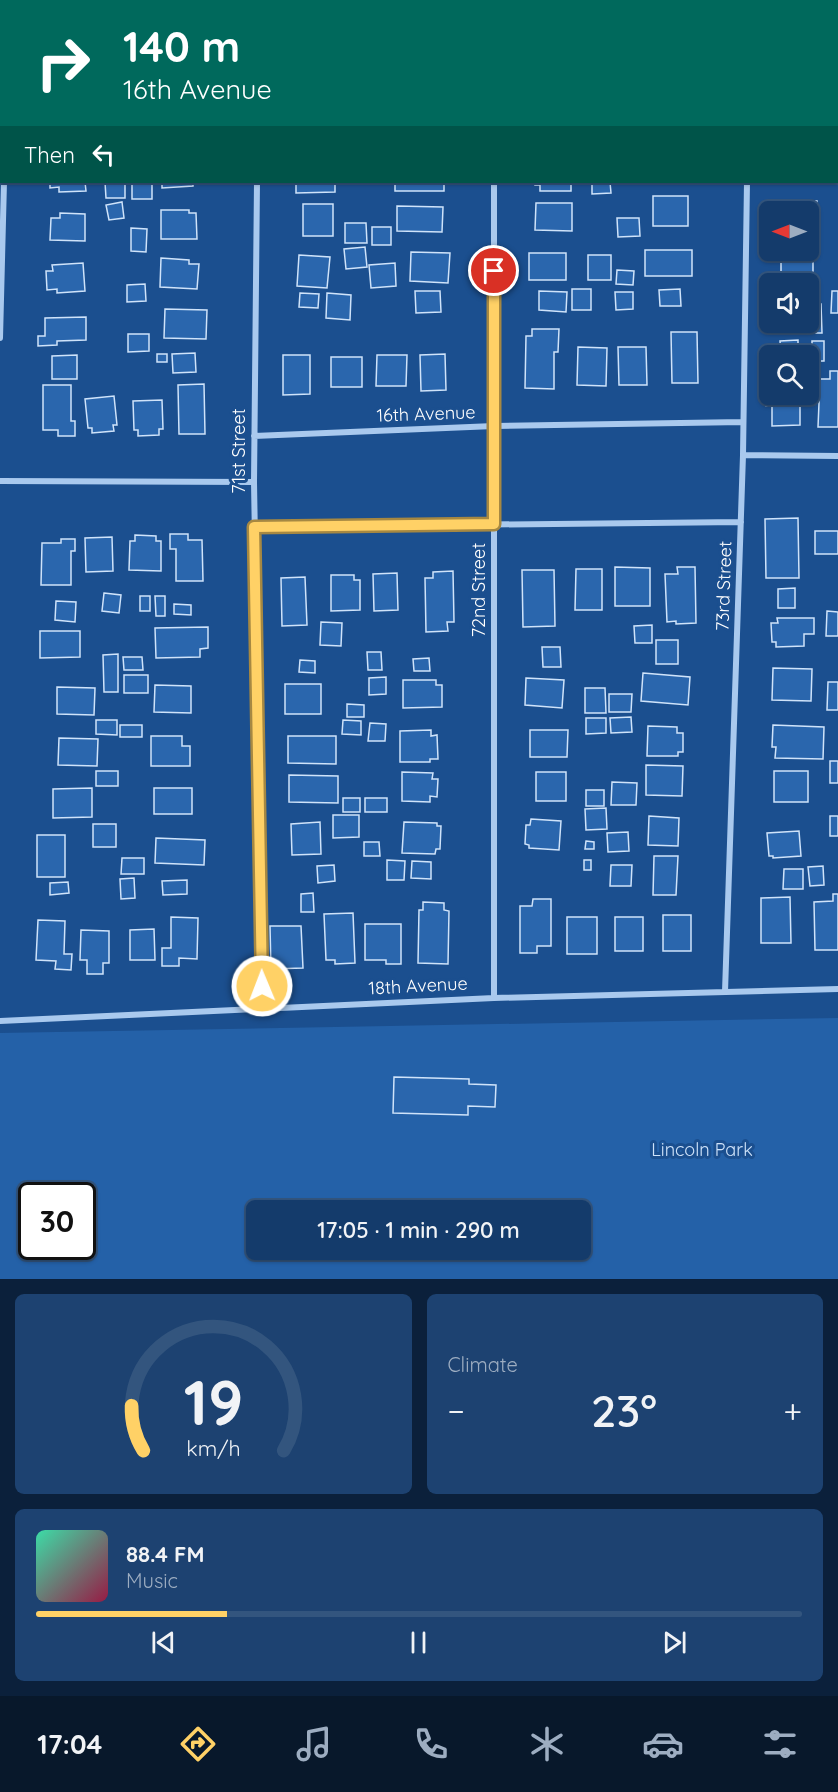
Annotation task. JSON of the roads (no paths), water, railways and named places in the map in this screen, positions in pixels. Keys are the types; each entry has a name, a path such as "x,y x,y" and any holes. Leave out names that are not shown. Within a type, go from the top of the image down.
{"street":[{"path":"0,338 3,183"},
{"name":"71st Street","path":"257,183 254,527 263,1009"},
{"name":"72nd Street","path":"494,183 494,998"},
{"name":"73rd Street","path":"725,992 743,455 747,183"},
{"name":"16th Avenue","path":"254,436 494,426 743,422"},
{"path":"743,455 838,456"},
{"path":"0,481 254,482"},
{"path":"254,527 741,522"},
{"name":"18th Avenue","path":"0,1021 494,998 838,989"}],"park label":[{"name":"Lincoln Park","path":"702,1150"}]}
